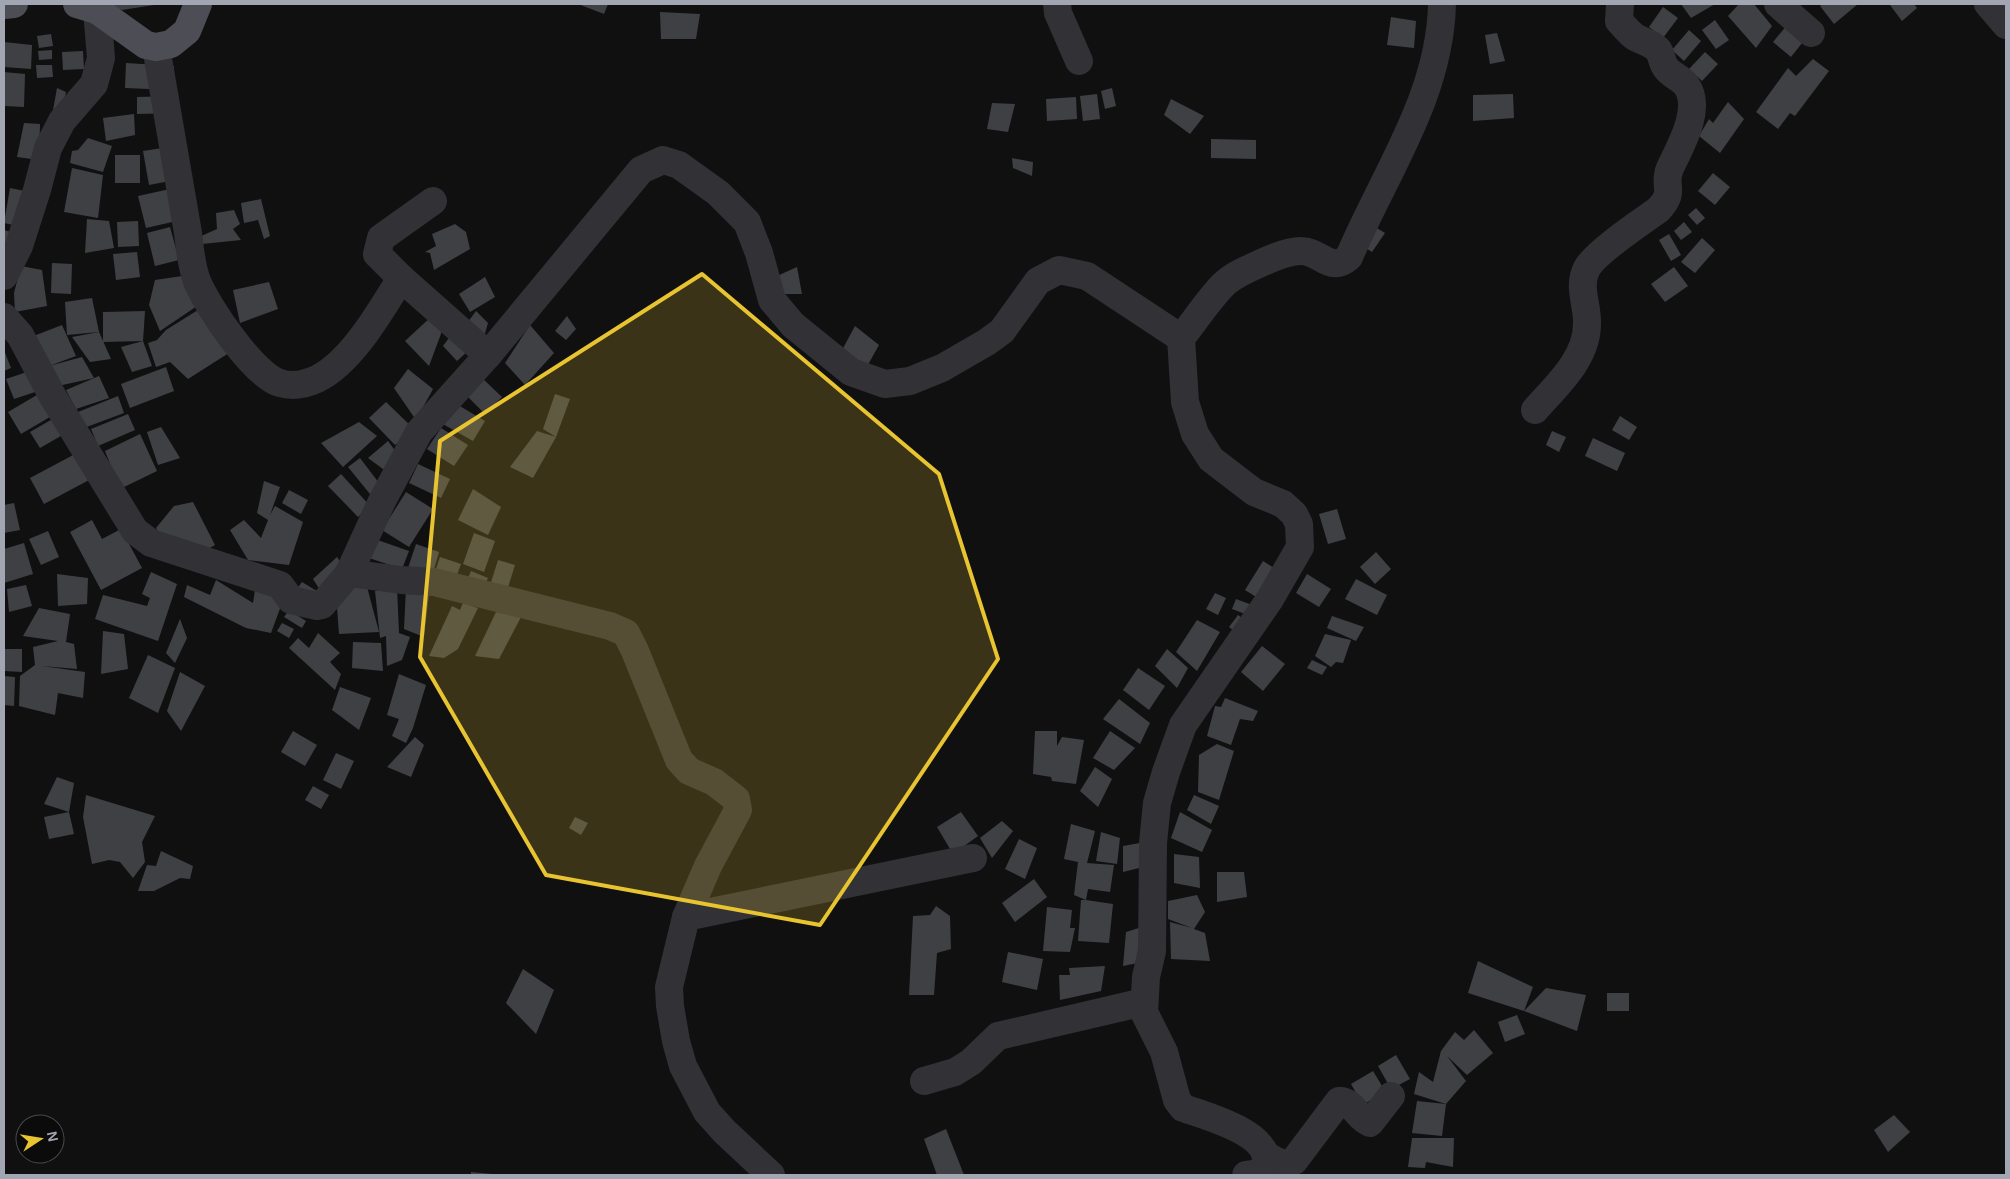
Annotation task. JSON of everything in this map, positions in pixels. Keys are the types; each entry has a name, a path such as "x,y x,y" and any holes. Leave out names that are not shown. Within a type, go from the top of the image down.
{"main road":[{"path":"4,5 14,4"},
{"path":"87,7 146,46 156,47 171,44 187,30 198,4"}],"street":[{"path":"1057,4 1058,13 1079,62"},
{"path":"1391,1096 1370,1123 1344,1101 1339,1101 1294,1161 1284,1164 1278,1163 1266,1155 1261,1145 1238,1130 1220,1120 1183,1108 1180,1105 1164,1052 1144,1012 1144,1002 1146,977 1152,951 1153,843 1157,803 1166,772 1183,725 1270,599 1300,547 1299,524 1294,514 1283,504 1254,492 1211,459 1195,434 1185,402 1181,338 1224,284 1239,273 1277,256 1300,251 1311,253 1335,264 1340,264 1349,257 1426,93 1437,53 1442,24 1442,4"},
{"path":"1535,410 1570,370 1579,355 1587,324 1582,286 1587,268 1597,256 1666,202 1669,194 1668,179 1670,169 1692,116 1691,98 1687,86 1666,68 1656,48 1634,36 1619,21 1620,4"},
{"path":"1778,4 1811,33"},
{"path":"1988,4 2006,25"},
{"path":"4,276 19,246 48,148 62,121 94,84 101,58 87,7"},
{"path":"156,47 191,260 198,282 232,339 264,374 278,383 292,385 315,380 325,374 340,361 372,324 401,278"},
{"path":"4,317 20,335 53,397 135,531 141,537 151,543 280,585 291,600 317,606 322,605 349,573 382,500 419,432 488,355 641,170 663,160 678,165 718,193 747,222 760,253 772,300 793,325 850,372 885,384 910,381 942,368 988,342 1002,331 1038,280 1059,270 1087,276 1181,338"},
{"path":"433,201 381,238 377,254 401,278 488,355"},
{"path":"349,573 434,582 610,626 626,634 635,651 679,760 689,771 714,782 736,799 738,810 708,866 686,917 669,987 676,1041 683,1066 708,1112 724,1131 771,1175"},
{"path":"686,917 973,858"},
{"path":"924,1080 955,1072 972,1062 998,1036 1144,1002"},
{"path":"1246,1175 1258,1173 1264,1169 1266,1155"}],"highlighted area":[{"path":"702,274 939,474 998,659 820,925 546,875 420,657 440,441"}],"building":[{"path":"101,4 154,4 154,5 122,10"},
{"path":"578,4 608,4 604,14"},
{"path":"1681,4 1715,4 1691,18"},
{"path":"1739,4 1754,4 1772,26 1756,48 1728,16"},
{"path":"1823,4 1858,4 1834,24 1820,6"},
{"path":"1914,4 1917,8 1902,21 1890,5"},
{"path":"1663,7 1678,18 1663,38 1649,27"},
{"path":"660,12 700,14 696,39 661,39"},
{"path":"1391,17 1416,21 1414,48 1387,45"},
{"path":"1715,20 1729,40 1716,49 1702,30"},
{"path":"1788,24 1806,38 1791,57 1773,42"},
{"path":"1689,30 1701,41 1684,61 1672,50"},
{"path":"1497,33 1505,61 1490,64 1485,35"},
{"path":"51,34 53,46 39,48 37,36"},
{"path":"4,42 32,45 31,69 4,67"},
{"path":"52,50 52,59 39,60 38,51"},
{"path":"83,51 84,69 63,70 62,52"},
{"path":"1705,52 1718,64 1702,81 1689,69"},
{"path":"1813,59 1829,71 1795,116 1790,113 1778,129 1756,112 1788,68 1796,76"},
{"path":"126,63 174,66 173,90 125,88"},
{"path":"36,65 52,65 53,77 37,78"},
{"path":"4,72 25,74 24,107 4,106"},
{"path":"57,88 66,92 62,111 52,116"},
{"path":"1112,88 1116,106 1105,109 1101,91"},
{"path":"1097,94 1100,119 1083,121 1080,96"},
{"path":"1513,94 1514,118 1473,121 1473,95"},
{"path":"176,96 176,113 137,114 137,97"},
{"path":"1076,97 1077,119 1047,121 1046,99"},
{"path":"1171,99 1204,116 1190,134 1164,115"},
{"path":"1728,102 1744,119 1720,153 1699,136 1709,119 1713,123"},
{"path":"992,103 1015,104 1008,132 987,129"},
{"path":"134,114 135,135 106,141 103,118"},
{"path":"24,123 40,124 39,160 17,157"},
{"path":"88,138 112,146 103,172 70,163 72,151 78,150"},
{"path":"1211,139 1256,140 1256,159 1211,158"},
{"path":"169,147 175,180 149,185 143,151"},
{"path":"115,155 140,155 140,183 115,183"},
{"path":"1012,158 1033,162 1032,176 1013,168"},
{"path":"72,168 103,175 98,218 64,212"},
{"path":"1713,173 1730,187 1715,205 1698,191"},
{"path":"10,188 30,192 22,227 4,223"},
{"path":"170,189 181,220 146,228 138,196"},
{"path":"261,199 270,236 264,239 258,220 244,223 241,203"},
{"path":"1696,208 1705,218 1697,225 1688,215"},
{"path":"234,210 240,224 233,229 241,240 202,244 199,237 217,229 216,213"},
{"path":"87,219 109,221 114,248 85,253"},
{"path":"138,221 139,246 118,247 117,222"},
{"path":"1684,222 1692,232 1681,240 1674,231"},
{"path":"455,224 466,232 470,249 434,270 430,253 425,252 436,246 432,234"},
{"path":"1372,225 1385,233 1372,252 1359,244"},
{"path":"170,227 179,260 155,266 147,233"},
{"path":"4,230 15,233 4,256"},
{"path":"1669,234 1681,255 1671,261 1659,240"},
{"path":"1702,238 1715,250 1695,273 1681,262"},
{"path":"137,252 140,277 116,280 113,254"},
{"path":"52,263 72,264 71,294 51,293"},
{"path":"21,266 42,270 47,306 15,312 14,293"},
{"path":"797,267 802,294 782,294 777,276"},
{"path":"1674,267 1688,286 1665,302 1651,284"},
{"path":"189,275 203,302 160,331 149,305 155,280"},
{"path":"485,277 495,297 470,312 459,294"},
{"path":"269,282 278,309 240,323 233,290"},
{"path":"92,298 99,332 67,335 65,302"},
{"path":"206,305 232,351 188,379 170,362 156,367 148,343 157,340 166,330"},
{"path":"145,311 143,341 103,342 103,312"},
{"path":"476,311 488,323 483,340 465,326"},
{"path":"432,316 445,323 429,366 405,341"},
{"path":"567,316 576,329 566,340 555,331"},
{"path":"62,325 76,356 49,366 82,357 94,378 58,386 31,337"},
{"path":"530,325 554,353 525,385 505,363"},
{"path":"855,326 879,345 865,370 841,352"},
{"path":"454,331 469,350 457,361 443,346"},
{"path":"99,332 111,359 90,362 72,337"},
{"path":"143,341 152,366 132,372 121,347"},
{"path":"4,350 11,368 4,371"},
{"path":"166,367 174,391 130,408 121,384"},
{"path":"408,369 433,389 416,420 394,388"},
{"path":"30,371 38,391 14,399 6,379"},
{"path":"99,376 109,398 76,409 66,390"},
{"path":"482,378 502,397 485,414 465,394"},
{"path":"42,392 55,414 21,434 8,412"},
{"path":"555,394 570,399 556,437 543,429"},
{"path":"118,396 124,413 84,428 78,412"},
{"path":"386,402 414,429 395,445 369,418"},
{"path":"453,402 485,421 473,441 441,423"},
{"path":"128,414 135,430 98,446 91,429"},
{"path":"1620,416 1637,427 1629,440 1612,430"},
{"path":"56,417 66,433 40,448 30,432"},
{"path":"359,422 377,436 343,467 321,443"},
{"path":"161,427 180,458 158,465 147,432"},
{"path":"441,428 468,445 454,466 427,449"},
{"path":"537,431 556,437 533,478 510,467"},
{"path":"1552,431 1566,437 1559,452 1546,445"},
{"path":"140,434 157,471 120,489 105,451"},
{"path":"1593,438 1625,453 1617,471 1585,456"},
{"path":"388,441 396,452 387,472 368,458"},
{"path":"77,453 91,479 44,504 30,478"},
{"path":"360,458 382,487 374,499 348,467"},
{"path":"418,464 450,479 441,498 409,483"},
{"path":"341,474 370,506 358,517 328,486"},
{"path":"264,481 280,487 270,515 275,506 303,522 289,565 248,560 230,530 244,520 261,538 268,520 257,513"},
{"path":"473,489 501,507 488,535 458,520"},
{"path":"289,490 308,500 301,514 282,503"},
{"path":"406,492 433,509 409,547 382,530"},
{"path":"193,502 215,545 199,554 162,539 156,528 174,506"},
{"path":"14,503 20,530 4,533 4,505"},
{"path":"1337,509 1346,539 1328,544 1319,514"},
{"path":"92,520 102,539 121,529 142,568 101,590 70,532"},
{"path":"48,531 59,557 41,565 29,539"},
{"path":"474,533 495,541 484,572 463,564"},
{"path":"369,537 409,551 402,569 363,556"},
{"path":"24,543 33,574 4,583 4,549"},
{"path":"416,544 439,552 432,576 408,568"},
{"path":"1376,552 1391,569 1375,584 1360,567"},
{"path":"337,557 347,572 325,598 313,579"},
{"path":"440,557 461,564 454,583 434,575"},
{"path":"498,560 515,565 505,597 488,592"},
{"path":"1263,561 1279,571 1261,600 1245,590"},
{"path":"471,571 488,578 482,592 465,585"},
{"path":"151,572 177,584 158,641 95,619 103,595 147,606 150,598 142,594"},
{"path":"57,574 88,578 87,604 58,606"},
{"path":"1307,574 1331,589 1319,607 1296,593"},
{"path":"1356,579 1387,595 1377,615 1345,599"},
{"path":"216,580 253,603 256,583 285,595 271,633 246,628 184,597 187,585 210,595"},
{"path":"302,582 320,593 296,590"},
{"path":"366,583 379,632 339,634 336,593"},
{"path":"26,585 32,606 9,612 7,589"},
{"path":"397,587 399,633 410,637 402,660 387,666 386,636 380,638 375,591"},
{"path":"406,588 429,594 424,637 404,629"},
{"path":"1215,593 1226,598 1218,615 1206,609"},
{"path":"1236,599 1252,605 1248,615 1232,609"},
{"path":"463,603 478,608 458,649 444,658 429,656 452,606 460,610"},
{"path":"39,608 70,614 66,642 74,644 77,669 42,666 85,672 83,698 58,693 55,715 19,706 20,676 35,665 33,647 58,641 23,636"},
{"path":"289,610 306,621 302,628 284,617"},
{"path":"496,612 521,617 499,659 475,656"},
{"path":"1238,615 1247,622 1238,634 1229,627"},
{"path":"1332,616 1364,627 1356,641 1327,628"},
{"path":"180,619 187,638 175,663 166,653"},
{"path":"1197,620 1220,632 1197,671 1176,652"},
{"path":"282,623 294,629 289,638 277,631"},
{"path":"103,631 124,634 128,669 101,674"},
{"path":"318,633 340,653 330,662 341,674 335,690 289,648 298,638 309,648"},
{"path":"1325,634 1351,640 1343,663 1336,662 1331,667 1315,656"},
{"path":"353,642 381,643 383,671 352,668"},
{"path":"1262,646 1285,664 1263,691 1241,672"},
{"path":"4,649 22,649 22,672 4,671"},
{"path":"1167,649 1188,668 1177,688 1155,666"},
{"path":"148,655 175,668 158,713 129,698"},
{"path":"1312,660 1327,667 1322,675 1307,668"},
{"path":"1138,668 1165,686 1149,710 1123,690"},
{"path":"180,672 205,686 181,731 167,711"},
{"path":"399,674 426,685 413,728 406,743 392,736 399,719 387,715"},
{"path":"4,676 15,677 14,706 4,705"},
{"path":"340,687 371,698 359,730 332,710"},
{"path":"1225,698 1258,711 1253,721 1240,719 1231,745 1207,736 1215,706 1221,707"},
{"path":"1119,699 1150,723 1140,744 1103,719"},
{"path":"293,731 317,745 305,766 281,752"},
{"path":"1035,731 1057,731 1057,746 1062,737 1084,740 1076,784 1052,781 1051,777 1033,774"},
{"path":"1110,731 1135,748 1114,770 1093,758"},
{"path":"415,737 424,745 411,777 387,767"},
{"path":"1217,744 1234,751 1219,800 1198,792 1199,755"},
{"path":"336,753 354,761 341,789 323,780"},
{"path":"1095,767 1112,779 1098,807 1080,791"},
{"path":"57,777 74,783 69,812 44,804"},
{"path":"313,786 329,795 321,809 305,800"},
{"path":"86,795 155,816 142,842 145,862 133,878 120,862 109,860 92,864 83,817"},
{"path":"1194,795 1219,806 1211,824 1187,810"},
{"path":"69,812 74,834 49,839 44,817"},
{"path":"961,812 978,836 953,854 937,827"},
{"path":"1180,812 1212,830 1202,852 1171,838"},
{"path":"575,817 588,823 581,835 569,828"},
{"path":"1002,821 1013,831 992,858 980,838"},
{"path":"1071,824 1095,831 1087,863 1114,865 1110,892 1088,889 1086,900 1074,895 1078,862 1064,859"},
{"path":"1101,832 1120,838 1117,864 1096,861"},
{"path":"1019,839 1037,848 1025,879 1005,869"},
{"path":"1140,843 1143,867 1123,872 1123,846"},
{"path":"161,851 193,866 190,879 180,878 154,891 138,891 147,865 156,866"},
{"path":"1174,854 1199,857 1200,888 1174,883"},
{"path":"1217,872 1244,872 1247,897 1217,902"},
{"path":"1034,879 1047,897 1015,922 1002,903"},
{"path":"1197,895 1205,912 1194,929 1205,933 1210,961 1171,959 1170,922 1192,928 1168,919 1168,901"},
{"path":"1081,900 1113,904 1109,943 1078,941"},
{"path":"936,906 950,916 951,949 937,953 934,995 909,995 913,916 930,915"},
{"path":"1047,907 1072,910 1070,928 1075,928 1070,952 1043,951"},
{"path":"1145,926 1148,961 1123,966 1126,932"},
{"path":"1008,952 1043,959 1037,990 1002,982"},
{"path":"1478,961 1533,987 1524,1011 1468,993"},
{"path":"1105,966 1101,991 1060,1000 1059,975 1070,975 1069,968"},
{"path":"523,969 554,990 536,1034 506,1003"},
{"path":"1546,988 1586,995 1577,1031 1524,1011"},
{"path":"1607,993 1629,993 1629,1011 1607,1011"},
{"path":"1517,1015 1525,1034 1505,1042 1498,1022"},
{"path":"1474,1030 1493,1053 1467,1075 1447,1056 1466,1081 1446,1104 1414,1094 1419,1072 1433,1082 1441,1051 1455,1032 1464,1040"},
{"path":"1396,1055 1410,1079 1391,1089 1378,1066"},
{"path":"1373,1071 1385,1091 1363,1105 1351,1084"},
{"path":"1417,1101 1446,1104 1442,1136 1412,1133"},
{"path":"1894,1115 1910,1132 1888,1152 1874,1130"},
{"path":"946,1129 964,1175 937,1175 924,1139"},
{"path":"1412,1138 1454,1138 1453,1167 1426,1162 1425,1168 1408,1167"},
{"path":"471,1172 492,1174 492,1175 471,1175"}]}
